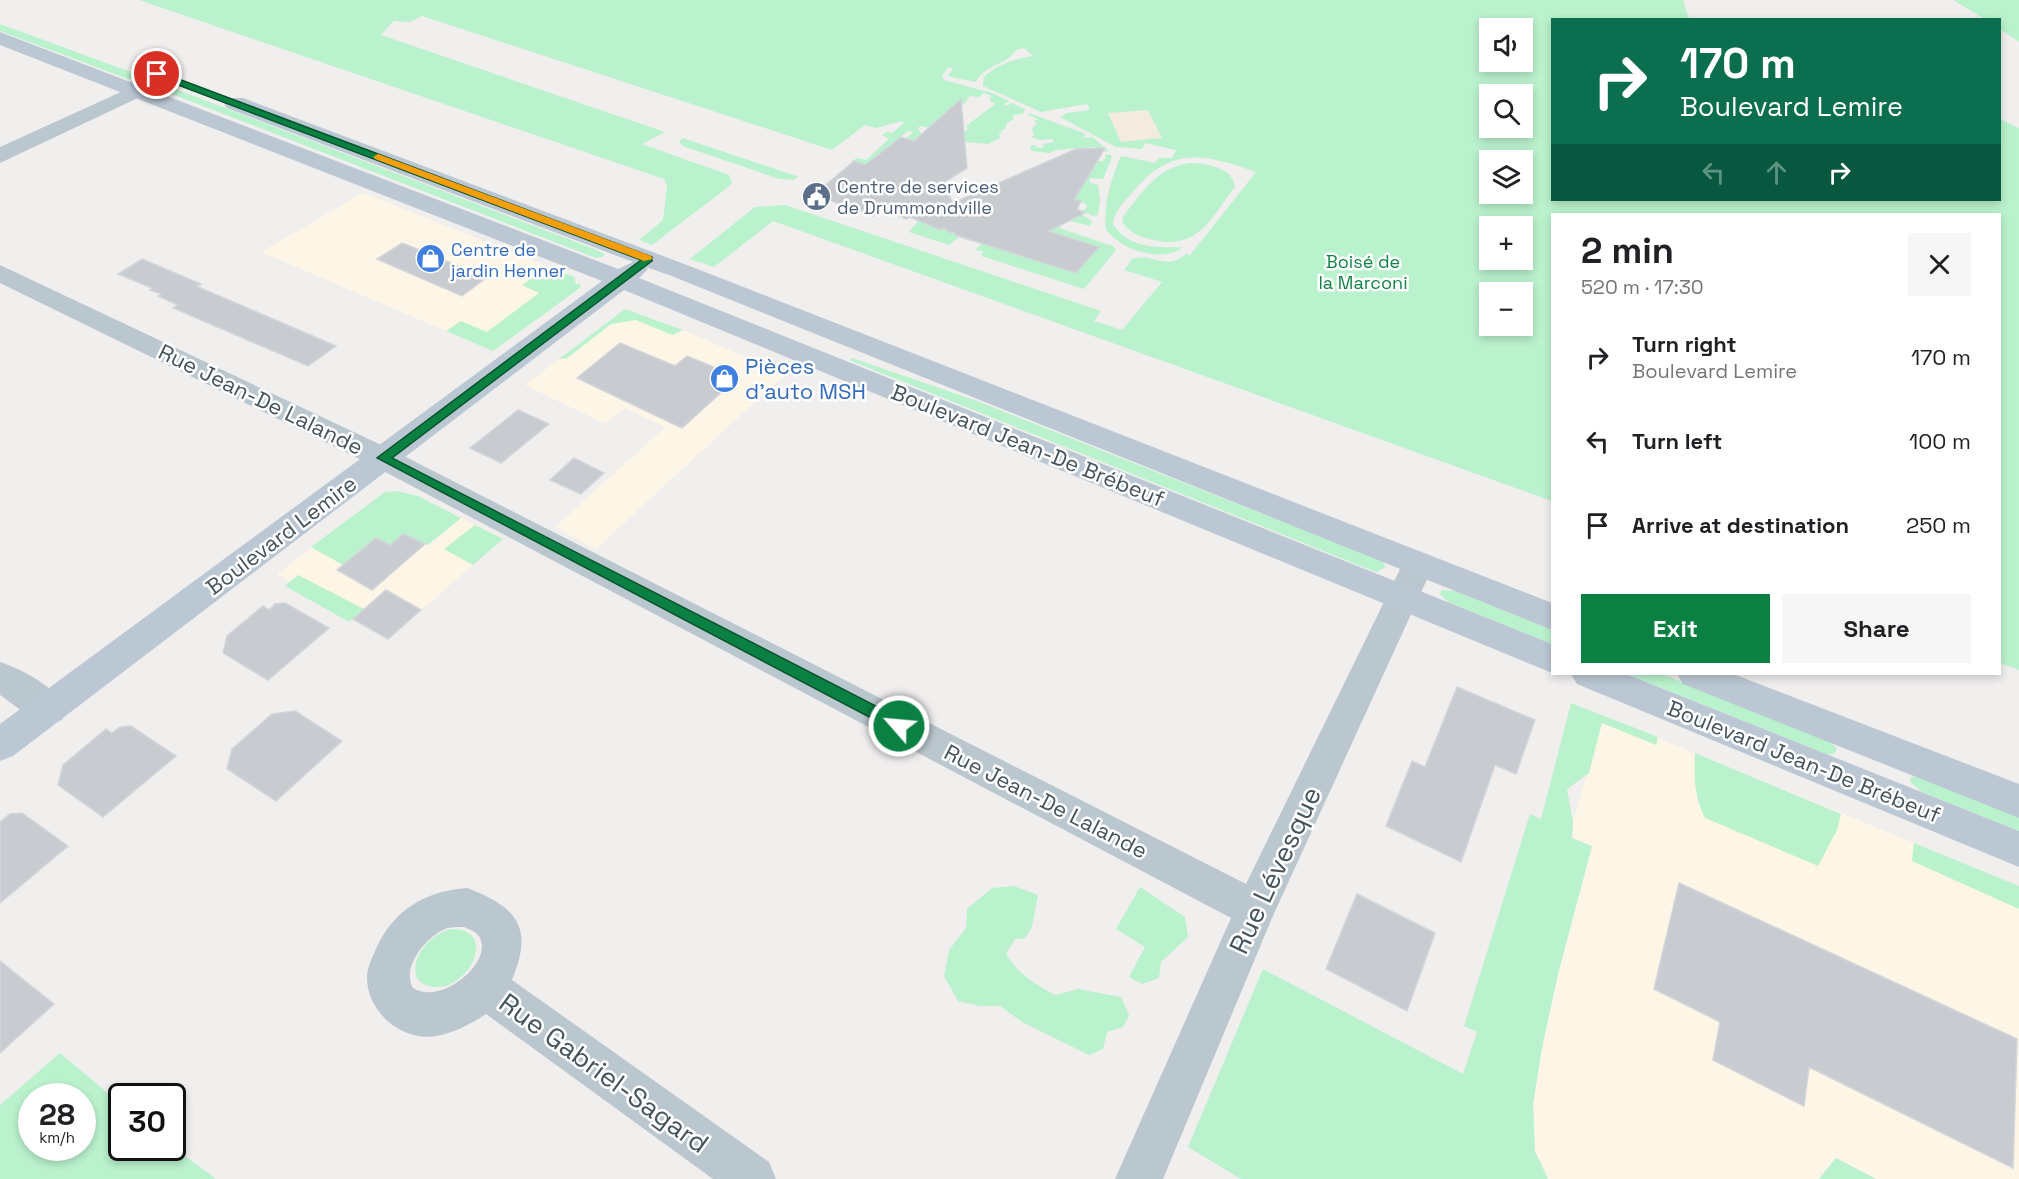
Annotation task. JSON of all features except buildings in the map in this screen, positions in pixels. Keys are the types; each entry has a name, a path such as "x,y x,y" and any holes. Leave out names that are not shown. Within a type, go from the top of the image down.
{"main road":[{"path":"0,15 22,24"},
{"name":"Boulevard Jean-De Brébeuf","path":"0,38 139,90 621,280 1410,580 1551,617"},
{"path":"134,65 188,86"},
{"name":"Boulevard Jean-De Brébeuf","path":"219,97 649,259 1410,580 1551,658"},
{"name":"Boulevard Lemire","path":"0,745 649,259"},
{"name":"Boulevard Jean-De Brébeuf","path":"1591,675 2019,849"},
{"name":"Boulevard Jean-De Brébeuf","path":"1698,675 2019,801"}],"street":[{"path":"0,156 166,77"},
{"name":"Rue Jean-De Lalande","path":"0,273 383,458 1255,909"},
{"name":"Rue Lévesque","path":"1139,1179 1255,909 1410,580"},
{"path":"0,676 49,709"},
{"name":"Rue Gabriel-Sagard","path":"485,987 752,1179"}],"shaded area":[{"path":"363,193 574,277 576,284 581,284 580,288 493,351 261,252"},
{"path":"625,309 683,330 785,374 596,549 555,527 665,427 625,408 605,424 525,385"},
{"path":"396,491 418,496 503,539 388,639 277,574 385,492"},
{"path":"1604,716 2019,886 2019,1179 1876,1179 1836,1158 1819,1179 1548,1179 1535,1151 1533,1105 1542,1048 1558,974 1592,847 1572,838 1573,822"}],"green space":[{"name":"Boisé de la Marconi","path":"139,0 1683,0 1689,18 1551,18 1551,201 2001,201 2001,119 2019,128 2019,670 2001,663 2001,213 1551,213 1551,501 773,221 714,267 690,259 755,207 785,205 1101,311 1094,321 1122,330 1162,282 1124,270 1132,259 1147,258 1165,262 1178,259 1186,254 1190,255 1256,172 1204,158 1189,158 1161,167 1146,178 1123,203 1115,215 1113,224 1126,238 1144,245 1183,247 1175,252 1154,254 1142,252 1121,243 1106,229 1105,220 1109,192 1121,156 1155,163 1159,158 1172,158 1176,150 1145,143 1142,149 1116,147 1060,117 1067,113 1090,110 1087,104 1041,112 983,86 984,77 1001,65 1033,56 1024,48 1016,50 1007,59 984,72 976,82 950,77 948,75 953,69 949,67 942,76 944,80 992,93 1009,101 1004,104 1006,106 1012,103 1025,109 1023,114 1013,115 1014,119 1007,123 1005,129 1001,130 1000,138 988,144 966,142 962,134 969,128 966,126 995,104 989,100 992,96 984,93 979,97 970,96 964,104 929,128 921,126 918,128 923,137 918,142 906,138 913,132 908,131 876,156 869,166 852,161 857,158 866,160 889,139 882,135 886,132 892,133 904,123 902,121 876,128 865,125 832,150 422,16 410,22 394,21 381,35 665,132 642,144 729,175 732,183 727,188 652,245 639,240 663,220 667,186 664,179"},
{"path":"1953,0 2019,0 2019,42 2001,30 2001,18 1983,18"},
{"path":"0,24 139,75 143,79 128,79 0,31"},
{"path":"170,87 597,250 604,256 596,258 164,91"},
{"path":"1029,113 1086,134 1083,138 1092,137 1109,151 1103,152 1095,147 1056,150 1050,153 1032,151 1030,146 1045,147 1042,144 1054,142 1052,139 1040,140 1031,137 1034,135 1032,129 1037,123 1034,121 1038,119 1028,115"},
{"path":"683,138 799,177 793,180 779,179 683,146 679,142"},
{"path":"1110,154 1112,157 1103,179 1091,178 1089,182 1098,185 1100,200 1098,215 1093,216 1082,211 1087,208 1086,204 1074,200 1098,161 1103,161 1106,158 1105,155"},
{"path":"1191,163 1224,171 1230,175 1235,187 1202,229 1193,236 1169,242 1143,237 1128,229 1122,222 1124,215 1145,189 1169,169"},
{"path":"1079,213 1092,221 1090,226 1066,220 1059,228 1113,246 1116,250 1084,289 981,256 983,251 975,250 984,242 1000,250 1099,247 1003,216"},
{"path":"919,220 940,230 944,228 950,233 961,235 949,245 909,232"},
{"path":"548,267 574,277 576,284 581,284 580,288 493,351 446,331 461,321 487,332 539,293 522,285"},
{"path":"625,309 683,330 672,335 636,320 611,324 567,358 559,359"},
{"path":"852,358 977,401 1382,561 1386,567 1377,572 1368,569 849,360"},
{"path":"396,491 418,496 461,518 428,545 404,534 390,545 343,565 311,547 385,492"},
{"path":"475,525 503,539 473,565 444,549"},
{"path":"298,575 364,609 349,622 285,586"},
{"path":"1442,590 1455,591 1551,630 1551,644 1448,602 1440,594"},
{"path":"1629,675 1665,675 1827,739 1837,749 1834,754 1826,754"},
{"path":"1571,703 1658,737 1656,745 1602,723 1589,773 1567,789 1573,822 1572,838 1592,846 1558,974 1533,1104 1535,1151 1548,1179 1241,1179 1188,1147 1263,969 1463,1074 1477,1032 1464,1026 1530,814 1541,819"},
{"path":"1695,753 1841,814 1837,830 1818,866 1705,818 1696,786"},
{"path":"1917,776 2019,816 2019,831 1922,792 1910,782 1911,777"},
{"path":"1914,843 2019,886 2019,909 1912,861"},
{"path":"1014,886 1038,895 1032,927 1025,938 1015,939 1006,954 1016,967 1055,995 1078,989 1121,997 1129,1015 1123,1027 1107,1032 1103,1049 1089,1055 1022,1022 1000,1006 980,1006 958,1001 944,976 949,950 966,928 967,909 992,888"},
{"path":"1140,887 1185,917 1188,937 1161,962 1159,978 1142,984 1129,977 1145,947 1116,929"},
{"path":"451,929 465,931 473,938 476,947 474,958 460,978 437,987 425,985 418,979 415,971 421,951 439,934"},
{"path":"60,1053 96,1083 25,1083"},
{"path":"96,1083 108,1093 108,1161 186,1161 186,1157 216,1179 0,1179 0,1105 18,1089 18,1161 96,1161"},
{"path":"1836,1158 1876,1179 1819,1179"}],"sand":[{"path":"1148,110 1162,138 1121,142 1108,113"}],"slow traffic":[{"path":"378,157 647,259"}],"place":[{"name":"Centre de services de Drummondville","path":"816,196"},
{"name":"Centre de jardin Henner","path":"430,259"},
{"name":"Pièces d'auto MSH","path":"724,379"}],"route":[{"path":"157,74 649,259 383,458 899,726"}]}
